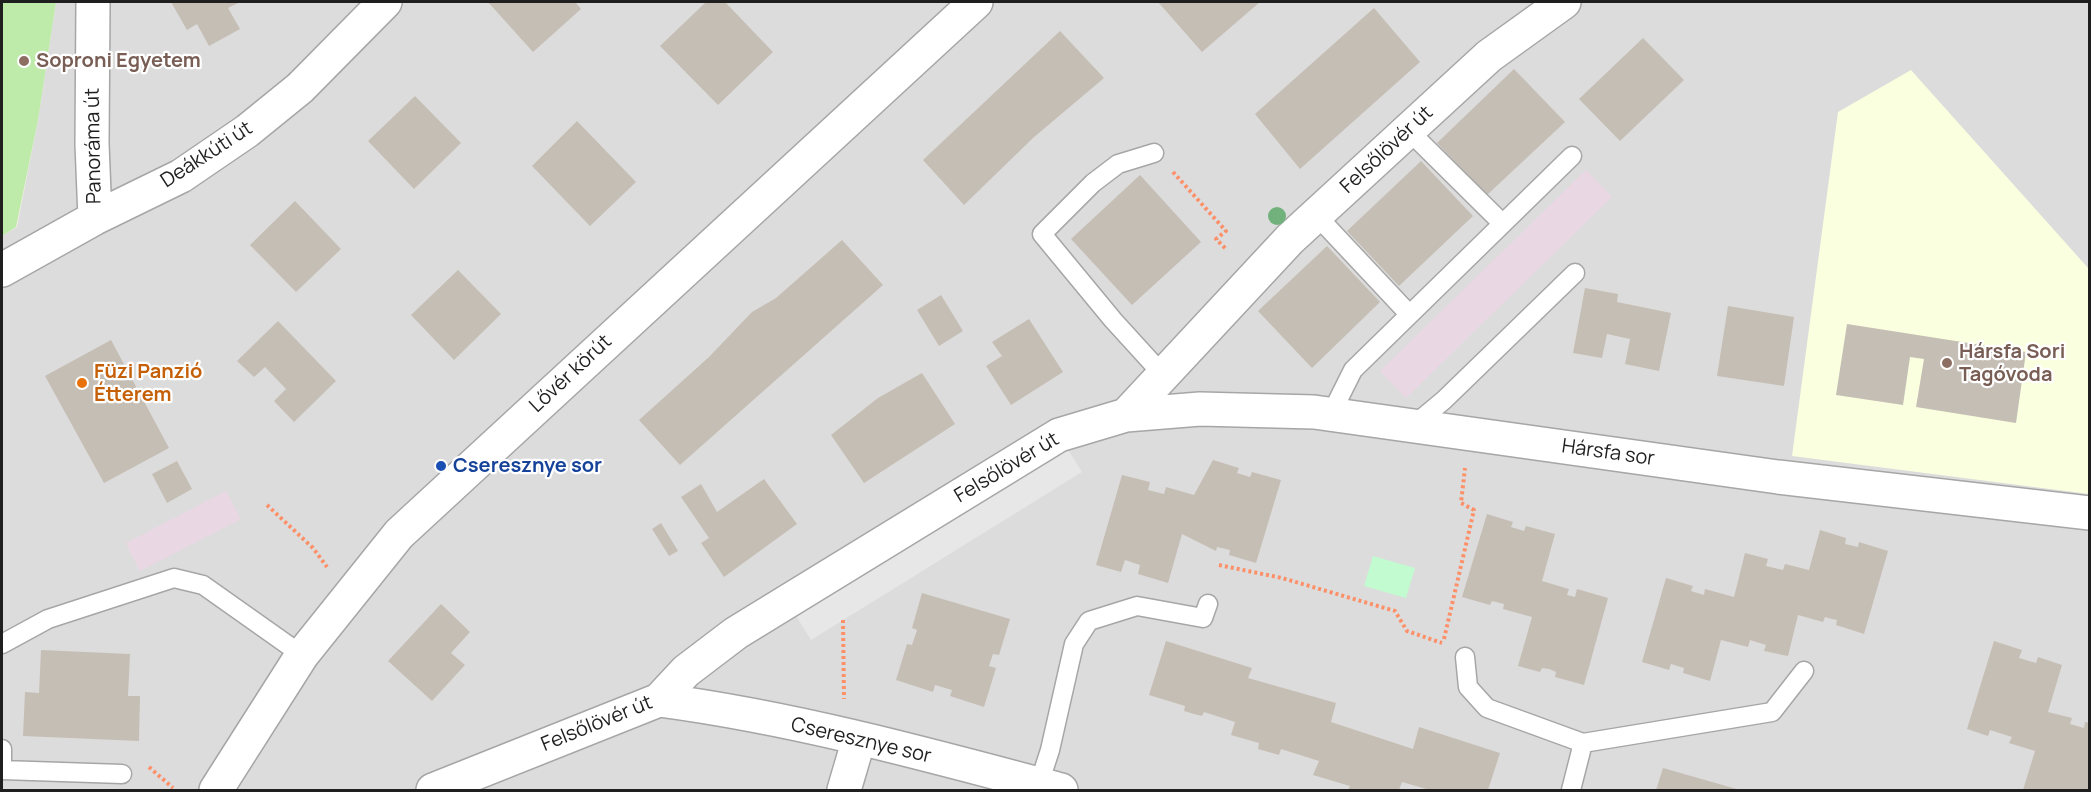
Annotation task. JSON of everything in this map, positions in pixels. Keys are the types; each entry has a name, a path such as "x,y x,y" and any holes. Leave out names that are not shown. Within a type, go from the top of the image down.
{"street":[{"name":"Panoráma út","path":"93,2 94,218"},
{"name":"Deákkúti út","path":"2,270 94,218 181,176 247,131 300,88 385,2"},
{"name":"Lővér körút","path":"222,788 302,655 399,534 976,2"},
{"name":"Felsőlövér út","path":"433,790 659,700 686,671 736,633 1059,435 1126,416 1290,239 1489,56 1564,2"},
{"name":"Hársfa sor","path":"1126,416 1200,409 1331,414 1778,477 2090,513"},
{"name":"Cseresznye sor","path":"659,700 718,708 859,739 1050,787"},
{"path":"844,790 859,739"}],"lane":[{"path":"1408,130 1502,222"},
{"path":"1154,153 1118,164 1093,183 1042,234 1113,320 1164,376"},
{"path":"1331,414 1353,370 1572,156"},
{"path":"1317,216 1408,314"},
{"path":"1414,425 1444,400 1575,273"},
{"path":"2,644 48,619 174,578 203,585 302,655"},
{"path":"1050,787 1050,750 1074,644 1089,621 1137,606 1203,618 1208,604"},
{"path":"1465,657 1468,687 1487,708 1583,743 1772,712 1804,671"},
{"path":"1571,790 1583,743"},
{"path":"2,749 2,764"},
{"path":"2,770 122,774"}],"path":[{"path":"1154,153 1226,231 1216,239 1227,250"},
{"path":"1219,566 1282,578 1395,611 1407,632 1443,644 1474,510 1461,503 1464,480"},
{"path":"267,505 313,548 333,574"},
{"path":"843,620 844,700"},
{"path":"144,762 173,788"}],"shaded area":[{"path":"56,2 2089,2 2089,790 2,790 2,236 17,227 38,120"},
{"name":"Hársfa Sori Tagóvoda","path":"1911,70 2089,269 2089,494 1792,456 1838,112"},
{"path":"1586,170 1612,197 1406,398 1380,371"},
{"path":"1059,435 1082,472 811,640 788,603"},
{"path":"226,491 241,519 140,571 126,543"}],"green space":[{"name":"Soproni Egyetem","path":"2,2 56,2 38,120 16,227 2,236"},
{"path":"1373,556 1415,568 1406,598 1364,586"}],"building":[{"path":"171,2 240,2 228,8 240,29 209,46 197,24 187,30"},
{"path":"488,2 575,2 581,9 533,52"},
{"path":"706,2 725,2 773,52 718,105 660,46"},
{"path":"1158,2 1260,2 1202,52"},
{"path":"1374,8 1420,62 1300,169 1255,114"},
{"path":"1060,31 1104,78 1033,138 964,205 923,160"},
{"path":"1643,38 1684,80 1620,141 1579,99"},
{"path":"1514,69 1565,122 1487,195 1437,143"},
{"path":"415,96 461,143 414,189 368,141"},
{"path":"577,121 636,182 590,226 532,166"},
{"path":"1421,161 1473,216 1399,286 1347,231"},
{"path":"1140,175 1201,242 1132,305 1071,239"},
{"path":"295,201 341,249 296,292 250,245"},
{"path":"842,240 883,285 680,465 639,420 709,357 752,312 776,298"},
{"path":"1327,246 1380,302 1312,368 1258,311"},
{"path":"458,270 501,314 454,360 411,315"},
{"path":"1585,288 1618,294 1617,302 1671,313 1659,371 1625,364 1630,339 1607,334 1602,358 1573,353"},
{"path":"941,295 963,331 939,346 917,310"},
{"path":"1728,306 1794,317 1784,386 1717,376"},
{"path":"1029,319 1063,372 1011,405 986,366 1002,356 992,342"},
{"path":"278,321 336,381 294,422 274,401 286,389 265,367 254,377 237,361"},
{"path":"1847,324 2026,352 2016,423 1916,407 1924,359 1910,357 1903,405 1836,395"},
{"path":"111,340 169,448 104,483 45,376"},
{"path":"922,373 955,424 864,483 831,435 878,398"},
{"path":"1213,460 1239,468 1237,473 1250,477 1252,472 1281,480 1256,563 1229,555 1230,550 1217,547 1216,551 1182,534 1168,583 1138,574 1140,565 1125,560 1121,572 1096,565 1122,475 1150,482 1148,490 1164,494 1166,487 1194,495"},
{"path":"177,461 192,489 167,503 152,474"},
{"path":"764,479 797,524 724,577 701,543 709,538 681,497 701,484 717,512"},
{"path":"1487,514 1513,522 1511,527 1524,531 1526,526 1555,534 1542,581 1569,589 1567,595 1575,597 1577,589 1608,598 1584,685 1555,677 1556,672 1549,669 1542,668 1540,672 1518,666 1532,617 1503,609 1504,604 1492,601 1490,605 1462,597"},
{"path":"661,523 678,551 669,556 652,529"},
{"path":"1820,530 1846,538 1845,544 1858,547 1859,542 1888,551 1864,634 1836,625 1837,620 1825,617 1823,622 1798,615 1788,656 1764,651 1766,645 1750,640 1748,647 1721,640 1710,681 1683,673 1684,668 1671,664 1669,670 1642,662 1666,578 1693,586 1691,591 1704,595 1705,589 1734,597 1745,553 1768,559 1766,566 1783,570 1785,564 1809,570"},
{"path":"922,593 1010,619 999,655 993,654 989,666 996,668 984,707 950,696 952,690 935,685 933,692 896,680 907,644 912,645 917,630 912,628"},
{"path":"441,604 470,632 451,653 465,665 432,701 388,661"},
{"path":"1166,641 1252,668 1248,678 1336,703 1331,722 1413,749 1419,727 1500,753 1488,790 1430,790 1402,782 1399,790 1348,790 1350,786 1313,775 1319,761 1281,749 1279,755 1258,749 1259,743 1231,735 1235,722 1204,712 1202,716 1184,711 1185,706 1149,695"},
{"path":"1994,641 2022,650 2019,658 2036,663 2038,657 2062,665 2048,712 2072,718 2070,724 2084,728 2085,722 2090,723 2090,790 2023,790 2035,751 2009,743 2012,737 1990,730 1988,736 1967,729"},
{"path":"41,650 130,654 128,696 140,696 139,741 23,736 25,692 39,693"},
{"path":"1663,768 1740,790 1656,790"}],"place":[{"name":"Soproni Egyetem","path":"24,61"},
{"name":"Hársfa Sori Tagóvoda","path":"1947,363"},
{"name":"Füzi Panzió Étterem","path":"82,383"},
{"name":"Cseresznye sor","path":"441,466"}]}
